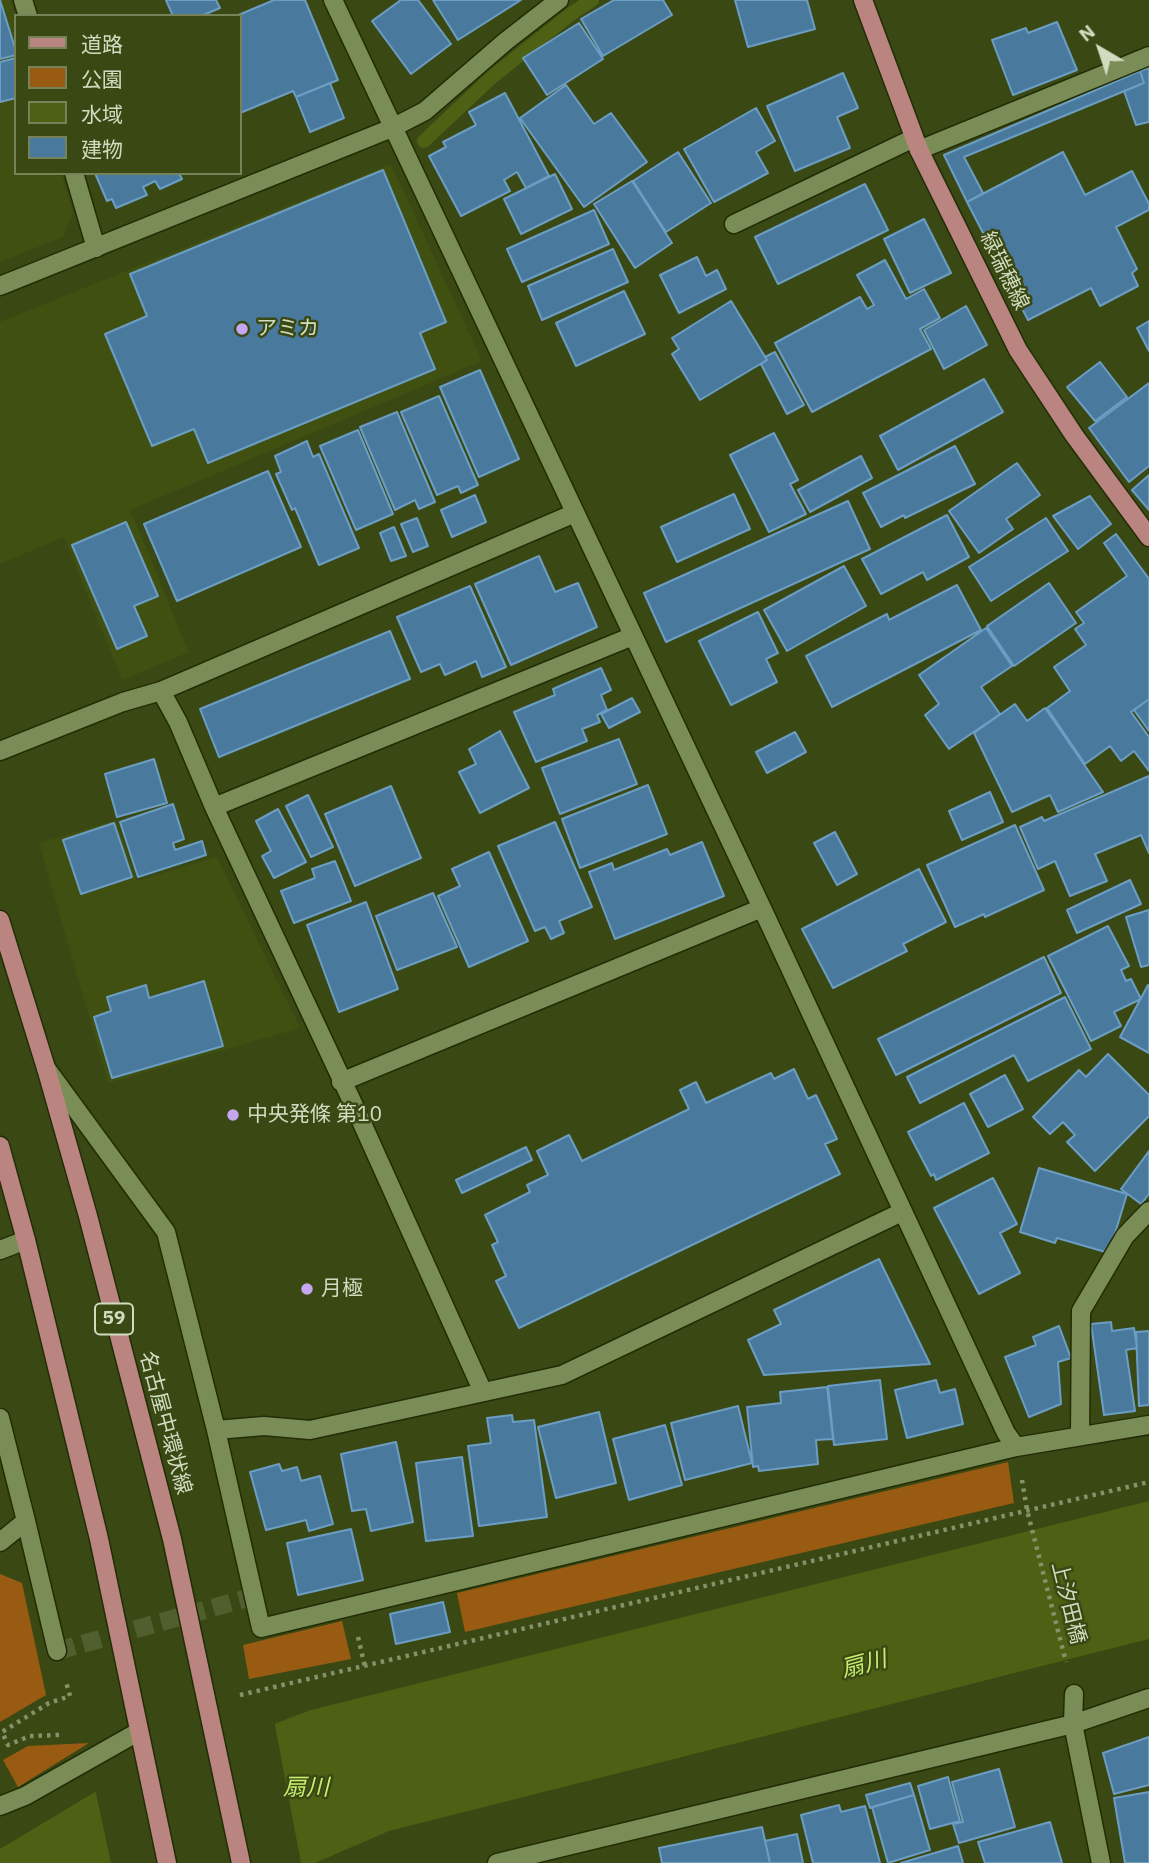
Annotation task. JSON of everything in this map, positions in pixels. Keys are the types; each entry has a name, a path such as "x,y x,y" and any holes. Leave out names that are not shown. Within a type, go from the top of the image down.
{"main road":[{"name":"緑瑞穂線","path":"863,0 917,144 1017,350 1074,435 1149,537"},
{"name":"名古屋中環状線","path":"0,920 88,1216 172,1539 241,1863"},
{"path":"0,1146 26,1240 99,1539 167,1863"}],"street":[{"path":"333,0 762,908 1006,1433 1016,1447"},
{"path":"0,286 392,128 425,111 506,41 559,0"},
{"path":"734,224 917,144 1149,56"},
{"path":"75,175 96,248"},
{"path":"0,751 123,702 161,691 575,513"},
{"path":"214,807 633,636"},
{"path":"161,691 178,722 214,807 483,1392"},
{"path":"341,1082 762,908"},
{"path":"46,1068 166,1232 216,1430 261,1628 1016,1447 1149,1425"},
{"path":"1080,1435 1081,1311 1125,1236 1149,1210"},
{"path":"216,1430 264,1426 310,1430 562,1375 902,1212"},
{"path":"0,1250 26,1240"},
{"path":"0,1418 57,1651"},
{"path":"0,1542 26,1521"},
{"path":"1074,1694 1073,1724 1101,1863"},
{"path":"497,1863 1073,1724 1149,1698"},
{"path":"0,1806 140,1740"}],"path":[{"path":"275,1688 1149,1482"},
{"name":"上汐田橋","path":"1027,1510 1074,1694"},
{"path":"49,1703 2,1732 2,1740 8,1745 30,1736 68,1734"}],"shaded area":[{"path":"0,0 10,0 15,14 14,175 62,175 73,213 63,237 0,262"},
{"path":"391,164 482,361 130,510 189,652 122,680 64,537 0,564 0,322"},
{"path":"116,820 137,881 217,857 300,1028 108,1083 39,843"}],"green space":[{"path":"1008,1462 1014,1503 465,1632 457,1593"},
{"path":"0,1574 22,1583 46,1695 0,1722"},
{"path":"342,1621 351,1659 249,1679 243,1645"},
{"path":"89,1743 18,1787 3,1760 28,1746"}],"water":[{"name":"扇川","path":"1149,1501 1149,1639 389,1831 315,1863 0,1863 0,1849 95,1792 311,1710"}],"pier":[{"path":"274,1720 301,1863 111,1863 95,1789"}],"building":[{"path":"0,0 14,45 14,56 0,59"},
{"path":"166,0 216,0 220,8 206,14 172,14"},
{"path":"274,0 305,0 338,80 296,97 293,91 242,112 241,14"},
{"path":"401,0 418,0 451,44 411,74 372,21"},
{"path":"433,0 521,0 458,40"},
{"path":"614,0 663,0 672,15 603,56 581,19"},
{"path":"735,0 807,0 815,29 748,47"},
{"path":"1057,22 1077,70 1013,95 992,40 1026,28 1028,33"},
{"path":"579,23 603,59 547,95 523,58"},
{"path":"14,58 14,98 0,102 0,62"},
{"path":"1149,68 1149,122 1136,125 1124,91 1144,83 1140,71"},
{"path":"1140,71 1144,83 964,157 983,193 967,202 944,155"},
{"path":"843,73 858,108 837,117 850,148 795,171 767,106"},
{"path":"330,83 344,118 310,132 296,97"},
{"path":"566,85 594,124 611,113 647,162 584,207 520,118"},
{"path":"505,93 549,176 526,188 517,172 504,180 510,191 461,216 429,156 446,147 443,142 476,125 469,112"},
{"path":"756,108 775,141 756,152 768,173 714,202 684,149"},
{"path":"678,152 711,203 666,232 633,181"},
{"path":"1063,152 1085,195 1132,171 1149,204 1149,210 1116,227 1137,269 1132,273 1138,286 1100,306 1091,288 1028,320 967,202"},
{"path":"383,170 446,322 420,333 435,369 208,463 194,429 152,446 105,334 147,316 130,274"},
{"path":"555,174 572,209 521,234 504,199"},
{"path":"96,175 180,175 182,179 160,189 155,181 143,187 147,195 116,208 112,199 107,201"},
{"path":"632,181 672,243 635,268 594,204"},
{"path":"865,184 888,230 778,284 755,237"},
{"path":"594,210 609,244 522,282 507,249"},
{"path":"924,219 951,273 910,293 884,239"},
{"path":"613,249 628,282 542,320 528,286"},
{"path":"697,257 706,276 717,270 726,289 679,313 660,275"},
{"path":"885,260 906,299 924,289 940,318 920,329 931,349 812,412 775,343 860,297 867,309 874,305 857,275"},
{"path":"624,291 645,334 576,366 556,323"},
{"path":"731,301 767,360 700,400 672,354 679,349 672,338"},
{"path":"966,306 987,345 944,369 924,330"},
{"path":"1149,321 1149,351 1137,328"},
{"path":"775,352 804,405 787,414 761,364 767,360 765,357"},
{"path":"1100,362 1127,397 1095,421 1067,387"},
{"path":"480,370 519,459 479,477 440,387"},
{"path":"984,379 1003,412 898,470 880,436"},
{"path":"1149,383 1149,466 1129,482 1089,428"},
{"path":"439,396 478,485 461,493 458,486 437,495 401,412"},
{"path":"397,412 435,502 419,509 415,500 395,510 360,427"},
{"path":"358,430 393,514 356,530 320,446"},
{"path":"774,433 798,480 790,484 806,514 769,532 730,455"},
{"path":"307,441 313,457 319,454 359,548 319,565 295,508 292,510 276,474 281,472 275,456"},
{"path":"955,446 975,484 881,527 863,493"},
{"path":"861,456 872,478 810,512 798,490"},
{"path":"1017,463 1040,495 1006,519 1013,529 979,553 949,511"},
{"path":"268,471 301,547 177,601 144,524"},
{"path":"1149,475 1149,510 1132,490"},
{"path":"734,494 750,529 677,562 661,527"},
{"path":"475,495 486,522 452,537 441,510"},
{"path":"1090,496 1111,524 1078,549 1053,516"},
{"path":"848,501 870,549 666,642 644,593"},
{"path":"947,515 969,557 927,580 923,572 881,594 862,559"},
{"path":"417,518 428,546 413,552 401,524"},
{"path":"1046,518 1068,551 991,601 969,567"},
{"path":"126,522 158,596 134,606 147,636 117,649 72,545"},
{"path":"394,527 406,556 391,561 380,533"},
{"path":"1116,534 1149,579 1149,699 1131,712 1149,737 1149,771 1134,751 1121,761 1110,746 1085,764 1047,708 1070,691 1054,667 1086,645 1075,629 1084,623 1076,612 1127,576 1104,543"},
{"path":"539,556 555,592 578,583 597,627 511,665 475,584"},
{"path":"844,566 866,606 787,651 764,610"},
{"path":"1049,583 1076,623 1014,666 987,626"},
{"path":"957,585 981,630 832,707 806,656 887,614 889,620"},
{"path":"470,586 506,667 482,677 476,661 445,675 440,664 421,672 397,617"},
{"path":"758,612 778,653 766,659 777,682 731,705 699,641"},
{"path":"986,628 1012,666 981,687 1000,714 949,749 925,715 939,704 919,675"},
{"path":"390,631 410,679 219,757 200,709"},
{"path":"601,668 611,690 601,695 607,710 597,715 600,722 582,729 587,741 536,762 514,712 555,695 553,689"},
{"path":"632,698 640,712 609,728 601,714"},
{"path":"1149,699 1149,731 1134,710"},
{"path":"1015,704 1027,721 1045,708 1103,792 1058,812 1050,795 1012,812 974,733"},
{"path":"500,731 529,788 480,813 459,772 476,764 469,749"},
{"path":"795,732 806,752 767,773 756,752"},
{"path":"619,739 637,784 560,814 542,768"},
{"path":"154,759 167,803 117,817 105,774"},
{"path":"1149,776 1149,853 1141,835 1095,854 1107,881 1070,896 1055,861 1038,869 1020,827 1042,817 1044,821"},
{"path":"648,785 667,834 580,868 562,819"},
{"path":"391,786 421,858 355,886 325,814"},
{"path":"990,792 1003,822 962,840 949,811"},
{"path":"308,795 333,847 311,857 286,806"},
{"path":"173,804 184,839 173,843 175,850 202,841 206,855 138,877 120,822"},
{"path":"278,809 306,862 274,878 262,856 271,851 256,821"},
{"path":"555,822 592,907 559,921 564,933 551,939 545,927 535,931 498,846"},
{"path":"114,823 132,877 81,894 63,840"},
{"path":"1015,825 1044,890 985,917 984,914 955,927 927,865"},
{"path":"835,832 857,874 837,885 814,843"},
{"path":"702,842 724,896 615,939 589,872 612,863 614,870 667,849 670,855"},
{"path":"489,852 528,941 469,967 438,896 460,886 452,869"},
{"path":"335,861 351,901 294,923 281,891 315,878 312,869"},
{"path":"919,869 946,922 903,944 907,951 833,988 802,929"},
{"path":"1130,880 1141,904 1077,933 1067,910"},
{"path":"433,893 457,947 397,970 376,916"},
{"path":"366,902 398,989 339,1012 307,925"},
{"path":"1149,910 1149,965 1141,967 1126,917"},
{"path":"1108,926 1129,966 1121,970 1126,981 1131,979 1141,999 1114,1012 1121,1026 1091,1041 1048,956"},
{"path":"1044,957 1061,993 896,1075 878,1039"},
{"path":"204,981 223,1046 112,1078 94,1017 111,1011 107,997 146,985 149,998"},
{"path":"1149,986 1149,1053 1120,1037"},
{"path":"1065,997 1091,1049 1028,1081 1014,1055 920,1103 907,1077"},
{"path":"1108,1054 1149,1095 1149,1116 1095,1171 1067,1142 1075,1135 1063,1122 1050,1134 1033,1117 1079,1070 1086,1077"},
{"path":"794,1069 808,1099 816,1095 837,1139 825,1144 840,1174 519,1328 496,1281 506,1276 492,1245 498,1242 485,1215 530,1192 527,1185 548,1175 537,1151 569,1135 582,1161 689,1109 680,1090 696,1082 706,1103 771,1073 774,1079"},
{"path":"1005,1075 1023,1109 988,1127 970,1094"},
{"path":"964,1103 989,1153 936,1180 934,1174 931,1176 908,1132"},
{"path":"526,1147 532,1160 462,1193 456,1180"},
{"path":"1149,1151 1149,1194 1141,1204 1121,1189"},
{"path":"1039,1168 1127,1194 1109,1253 1057,1238 1055,1243 1020,1232"},
{"path":"993,1178 1017,1224 1000,1233 1020,1273 979,1294 934,1208"},
{"path":"879,1259 930,1364 764,1375 748,1340 781,1324 774,1310"},
{"path":"1111,1322 1112,1331 1134,1328 1137,1348 1126,1350 1135,1411 1104,1415 1091,1324"},
{"path":"1059,1326 1071,1358 1058,1362 1061,1404 1029,1417 1005,1357 1036,1345 1033,1337"},
{"path":"1149,1331 1149,1405 1139,1406 1136,1332"},
{"path":"880,1380 887,1439 834,1445 828,1386"},
{"path":"936,1380 940,1393 955,1389 963,1424 907,1438 895,1390"},
{"path":"827,1387 833,1439 816,1440 818,1464 759,1471 758,1466 753,1467 747,1407 781,1403 780,1392"},
{"path":"738,1406 752,1463 685,1480 671,1423"},
{"path":"599,1412 616,1483 556,1498 538,1427"},
{"path":"512,1415 513,1422 534,1420 547,1517 479,1526 468,1446 491,1443 487,1418"},
{"path":"665,1425 682,1485 629,1500 613,1439"},
{"path":"396,1442 413,1522 371,1531 366,1509 352,1511 341,1454"},
{"path":"462,1457 473,1536 426,1541 416,1463"},
{"path":"279,1464 282,1471 297,1467 301,1481 320,1476 333,1524 309,1531 306,1520 266,1530 250,1472"},
{"path":"351,1529 363,1580 298,1595 287,1543"},
{"path":"443,1602 450,1632 396,1644 390,1614"},
{"path":"1149,1737 1149,1785 1114,1794 1103,1753"},
{"path":"999,1769 1015,1827 959,1843 953,1824 963,1822 952,1782"},
{"path":"948,1777 960,1821 930,1829 918,1786"},
{"path":"910,1783 914,1795 870,1808 866,1795"},
{"path":"1149,1792 1149,1863 1125,1863 1114,1798"},
{"path":"914,1795 930,1850 888,1863 872,1807"},
{"path":"839,1805 841,1812 865,1806 880,1863 813,1863 801,1815"},
{"path":"1050,1822 1062,1863 985,1863 978,1842"},
{"path":"762,1827 770,1863 662,1863 659,1848"},
{"path":"797,1834 803,1863 770,1863 765,1841"},
{"path":"958,1846 963,1863 901,1863"}],"waterway":[{"path":"424,141 492,77 592,0"}],"tunnel":[{"path":"57,1651 255,1596"}],"place":[{"name":"アミカ","path":"242,329"},
{"name":"中央発條 第10","path":"233,1115"},
{"name":"月極","path":"307,1289"}]}
